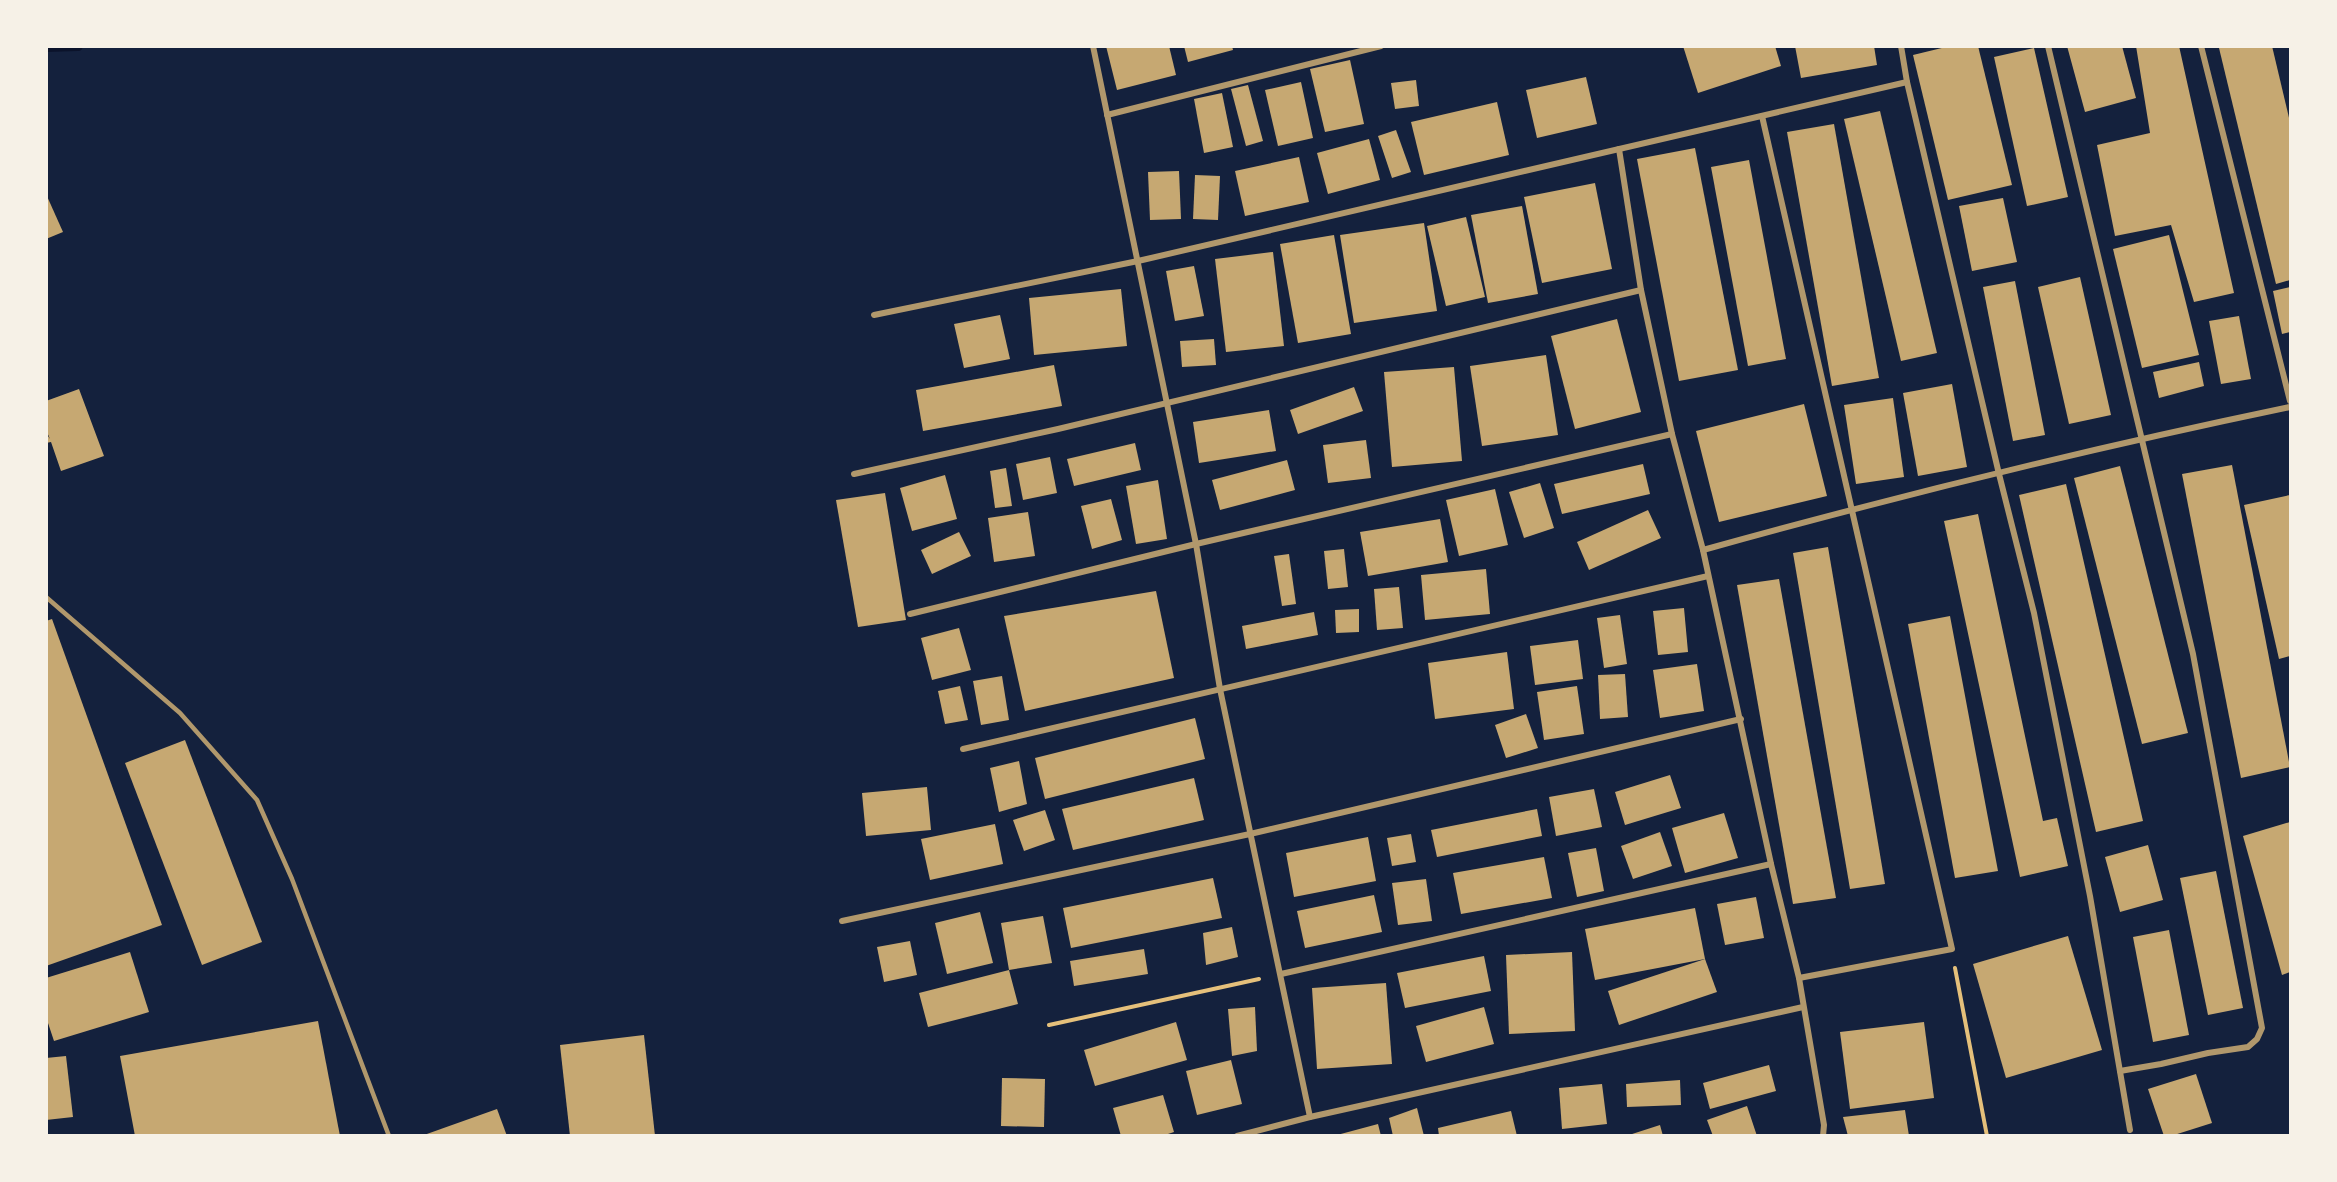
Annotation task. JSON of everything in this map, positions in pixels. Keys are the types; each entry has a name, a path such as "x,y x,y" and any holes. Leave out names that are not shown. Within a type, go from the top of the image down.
{"street":[{"path":"1093,46 1168,402 1196,544 1220,689 1310,1117"},
{"path":"1107,115 1381,46"},
{"path":"1902,46 1907,82 2038,637 2090,896 2130,1130"},
{"path":"2048,46 2193,654 2262,1028 2257,1039 2248,1047 2120,1071"},
{"path":"2201,46 2290,401"},
{"path":"874,315 1138,261 1907,82"},
{"path":"1762,116 1952,949 1799,978"},
{"path":"1619,149 1641,290 1672,434 1703,550 1771,864 1799,978 1824,1125 1823,1136"},
{"path":"854,474 1058,429 1641,290"},
{"path":"1703,550 1853,508 2141,438 2290,407"},
{"path":"910,614 1196,544 1672,434"},
{"path":"963,749 1708,576"},
{"path":"842,921 1250,834 1741,719"},
{"path":"1281,974 1771,864"},
{"path":"1237,1136 1310,1117 1803,1007"}],"lane":[{"path":"46,597 180,713 257,800 292,879 389,1136"}],"path":[{"path":"1952,949 1987,1136"},
{"path":"1048,1024 1281,974"}],"building":[{"path":"1106,46 1169,46 1176,75 1117,90"},
{"path":"1184,46 1232,46 1233,50 1188,62"},
{"path":"1683,46 1775,46 1781,66 1698,93"},
{"path":"1795,46 1874,46 1877,65 1801,78"},
{"path":"1950,46 1978,46 2012,185 1948,200 1913,55"},
{"path":"2067,46 2122,46 2136,98 2085,112"},
{"path":"2136,46 2179,46 2234,293 2194,302 2171,225 2115,236 2097,145 2150,133"},
{"path":"2272,46 2290,122 2290,280 2276,284 2219,48"},
{"path":"2034,48 2068,197 2027,206 1994,57"},
{"path":"1350,60 1364,124 1325,132 1310,69"},
{"path":"1586,77 1597,124 1537,138 1526,90"},
{"path":"1416,80 1419,106 1395,109 1391,83"},
{"path":"1301,82 1313,138 1278,146 1265,90"},
{"path":"1248,85 1263,141 1246,146 1231,89"},
{"path":"1222,93 1233,147 1204,153 1194,99"},
{"path":"1497,102 1509,155 1424,175 1411,122"},
{"path":"1880,111 1937,353 1901,361 1844,119"},
{"path":"1834,124 1879,378 1832,386 1787,132"},
{"path":"1396,130 1411,172 1392,178 1378,136"},
{"path":"1369,139 1380,180 1328,194 1317,153"},
{"path":"1695,148 1738,370 1679,381 1637,159"},
{"path":"1299,157 1309,202 1245,216 1235,171"},
{"path":"1749,160 1786,359 1748,366 1711,167"},
{"path":"1179,171 1181,219 1150,220 1148,172"},
{"path":"1195,175 1220,176 1218,220 1193,219"},
{"path":"1595,183 1612,269 1542,283 1524,197"},
{"path":"46,194 63,232 46,239"},
{"path":"2003,198 2017,262 1972,271 1959,206"},
{"path":"1522,206 1538,294 1488,303 1471,215"},
{"path":"1466,217 1485,297 1446,306 1427,226"},
{"path":"1424,223 1437,311 1354,323 1340,235"},
{"path":"1334,235 1351,334 1298,343 1280,244"},
{"path":"2169,235 2199,355 2142,368 2113,249"},
{"path":"1273,252 1284,346 1226,352 1215,259"},
{"path":"1194,266 1204,316 1175,321 1166,271"},
{"path":"2080,277 2111,415 2069,424 2038,287"},
{"path":"2015,281 2045,435 2013,441 1983,287"},
{"path":"2290,287 2290,332 2282,334 2273,291"},
{"path":"1121,289 1127,346 1034,355 1029,298"},
{"path":"1000,315 1010,359 964,368 954,324"},
{"path":"2239,316 2251,379 2221,384 2209,321"},
{"path":"1617,319 1641,412 1575,429 1551,336"},
{"path":"1214,339 1216,365 1182,367 1180,341"},
{"path":"1546,355 1558,435 1482,446 1470,366"},
{"path":"2199,362 2204,386 2159,398 2153,372"},
{"path":"1054,365 1062,406 923,431 916,390"},
{"path":"1454,367 1462,461 1392,467 1384,372"},
{"path":"1952,384 1967,467 1918,476 1903,393"},
{"path":"1354,387 1363,411 1298,434 1290,410"},
{"path":"79,389 104,456 61,471 51,442 46,443 46,433 50,439 46,430 46,401"},
{"path":"1893,398 1904,477 1856,484 1844,405"},
{"path":"1804,404 1827,496 1719,522 1696,431"},
{"path":"1269,410 1276,451 1199,463 1193,422"},
{"path":"1366,440 1371,478 1328,483 1323,445"},
{"path":"1135,443 1141,470 1074,486 1067,459"},
{"path":"1050,457 1057,493 1023,500 1016,464"},
{"path":"1287,460 1295,490 1220,510 1212,480"},
{"path":"1643,464 1650,494 1562,514 1554,484"},
{"path":"2232,465 2290,767 2241,778 2182,474"},
{"path":"2120,466 2188,733 2142,744 2074,478"},
{"path":"1006,468 1012,506 995,508 990,471"},
{"path":"945,475 957,519 912,531 900,488"},
{"path":"1158,480 1167,539 1136,544 1126,486"},
{"path":"1540,483 1554,528 1524,538 1509,492"},
{"path":"2066,484 2143,821 2096,832 2019,495"},
{"path":"1495,489 1508,545 1459,556 1446,500"},
{"path":"885,493 906,620 858,627 836,500"},
{"path":"2290,495 2290,656 2279,659 2244,505"},
{"path":"1111,499 1122,540 1092,549 1081,506"},
{"path":"1648,510 1661,538 1589,570 1577,542"},
{"path":"1028,512 1035,556 994,562 988,518"},
{"path":"1978,514 2043,821 2057,818 2068,866 2020,877 1944,521"},
{"path":"1440,519 1448,562 1368,576 1360,532"},
{"path":"959,532 971,556 932,574 921,550"},
{"path":"1828,547 1885,884 1850,889 1793,553"},
{"path":"1344,549 1348,587 1328,589 1324,551"},
{"path":"1289,554 1296,604 1282,606 1274,556"},
{"path":"1486,569 1490,614 1425,620 1421,575"},
{"path":"1779,579 1836,898 1793,904 1737,585"},
{"path":"1399,587 1403,628 1377,630 1374,589"},
{"path":"1156,591 1174,678 1025,711 1004,616"},
{"path":"1684,608 1688,652 1658,655 1653,611"},
{"path":"1359,609 1359,632 1336,633 1335,610"},
{"path":"1314,612 1318,635 1246,649 1242,626"},
{"path":"1620,615 1627,664 1604,668 1597,618"},
{"path":"1950,616 1998,871 1955,878 1908,624"},
{"path":"52,619 162,925 46,966 46,621"},
{"path":"959,628 971,670 932,680 921,638"},
{"path":"1578,640 1583,679 1535,685 1530,646"},
{"path":"1507,652 1514,709 1435,719 1428,663"},
{"path":"1697,664 1704,711 1660,718 1653,670"},
{"path":"1625,674 1628,717 1600,719 1598,675"},
{"path":"1002,676 1009,720 981,725 973,681"},
{"path":"960,686 968,720 945,724 938,691"},
{"path":"1577,686 1584,734 1544,740 1537,692"},
{"path":"1526,714 1538,748 1506,758 1495,725"},
{"path":"1195,718 1205,759 1045,799 1035,758"},
{"path":"185,740 262,942 202,965 125,763"},
{"path":"1019,761 1027,804 999,812 990,768"},
{"path":"1670,775 1681,808 1625,825 1615,792"},
{"path":"1194,778 1204,820 1073,850 1062,809"},
{"path":"927,787 931,830 866,836 862,793"},
{"path":"1594,789 1602,827 1556,836 1549,797"},
{"path":"1537,809 1542,836 1437,857 1431,830"},
{"path":"1045,810 1055,840 1024,851 1013,820"},
{"path":"1724,813 1738,858 1685,873 1672,828"},
{"path":"2290,822 2290,972 2282,975 2243,836"},
{"path":"995,824 1003,864 930,880 921,839"},
{"path":"1660,832 1672,866 1633,879 1621,846"},
{"path":"1411,834 1416,862 1392,866 1387,838"},
{"path":"1368,837 1376,881 1294,897 1286,853"},
{"path":"2148,845 2163,900 2120,912 2105,857"},
{"path":"1596,848 1604,891 1577,897 1568,853"},
{"path":"1544,857 1552,898 1461,914 1453,873"},
{"path":"2216,871 2243,1008 2208,1015 2180,878"},
{"path":"1213,878 1222,918 1071,948 1063,908"},
{"path":"1426,879 1432,921 1398,925 1392,883"},
{"path":"1374,895 1382,932 1305,948 1297,911"},
{"path":"1756,897 1764,938 1725,945 1717,904"},
{"path":"1695,908 1705,959 1595,980 1585,929"},
{"path":"980,912 993,963 947,974 935,923"},
{"path":"1043,916 1052,963 1009,970 1001,923"},
{"path":"1232,927 1238,957 1206,965 1203,933"},
{"path":"2169,930 2189,1035 2153,1042 2133,937"},
{"path":"2068,936 2102,1050 2006,1078 1973,964"},
{"path":"910,941 917,975 884,982 877,947"},
{"path":"1144,949 1148,974 1074,986 1070,961"},
{"path":"130,952 149,1012 54,1041 46,1017 46,978"},
{"path":"1572,952 1575,1031 1509,1034 1506,955"},
{"path":"1484,956 1491,991 1405,1008 1397,973"},
{"path":"1705,959 1717,992 1619,1025 1608,991"},
{"path":"1009,970 1018,1004 928,1027 919,993"},
{"path":"1386,983 1392,1064 1317,1069 1312,988"},
{"path":"1255,1007 1257,1051 1232,1056 1228,1009"},
{"path":"1484,1007 1494,1044 1426,1062 1416,1026"},
{"path":"318,1021 340,1136 135,1136 120,1056"},
{"path":"1176,1022 1187,1060 1095,1086 1084,1050"},
{"path":"1924,1022 1934,1098 1850,1109 1840,1032"},
{"path":"644,1035 655,1136 570,1136 560,1045"},
{"path":"66,1056 73,1117 46,1120 46,1058"},
{"path":"1231,1060 1242,1104 1197,1115 1186,1071"},
{"path":"1769,1065 1776,1091 1710,1109 1703,1083"},
{"path":"2196,1074 2212,1123 2171,1136 2164,1136 2148,1089"},
{"path":"1002,1078 1045,1079 1044,1127 1001,1126"},
{"path":"1680,1080 1681,1105 1627,1107 1626,1084"},
{"path":"1602,1084 1607,1124 1562,1129 1559,1088"},
{"path":"1163,1095 1174,1132 1162,1136 1121,1136 1113,1108"},
{"path":"1747,1106 1757,1136 1713,1136 1707,1120"},
{"path":"1417,1108 1424,1136 1393,1136 1389,1118"},
{"path":"497,1109 507,1136 424,1136 424,1135"},
{"path":"1905,1110 1909,1136 1848,1136 1843,1117"},
{"path":"1511,1111 1517,1136 1439,1136 1438,1128"},
{"path":"1378,1124 1381,1136 1337,1136 1337,1135"},
{"path":"1660,1125 1663,1136 1629,1136 1629,1135"}],"waterway":[{"path":"46,47 78,46"}]}
